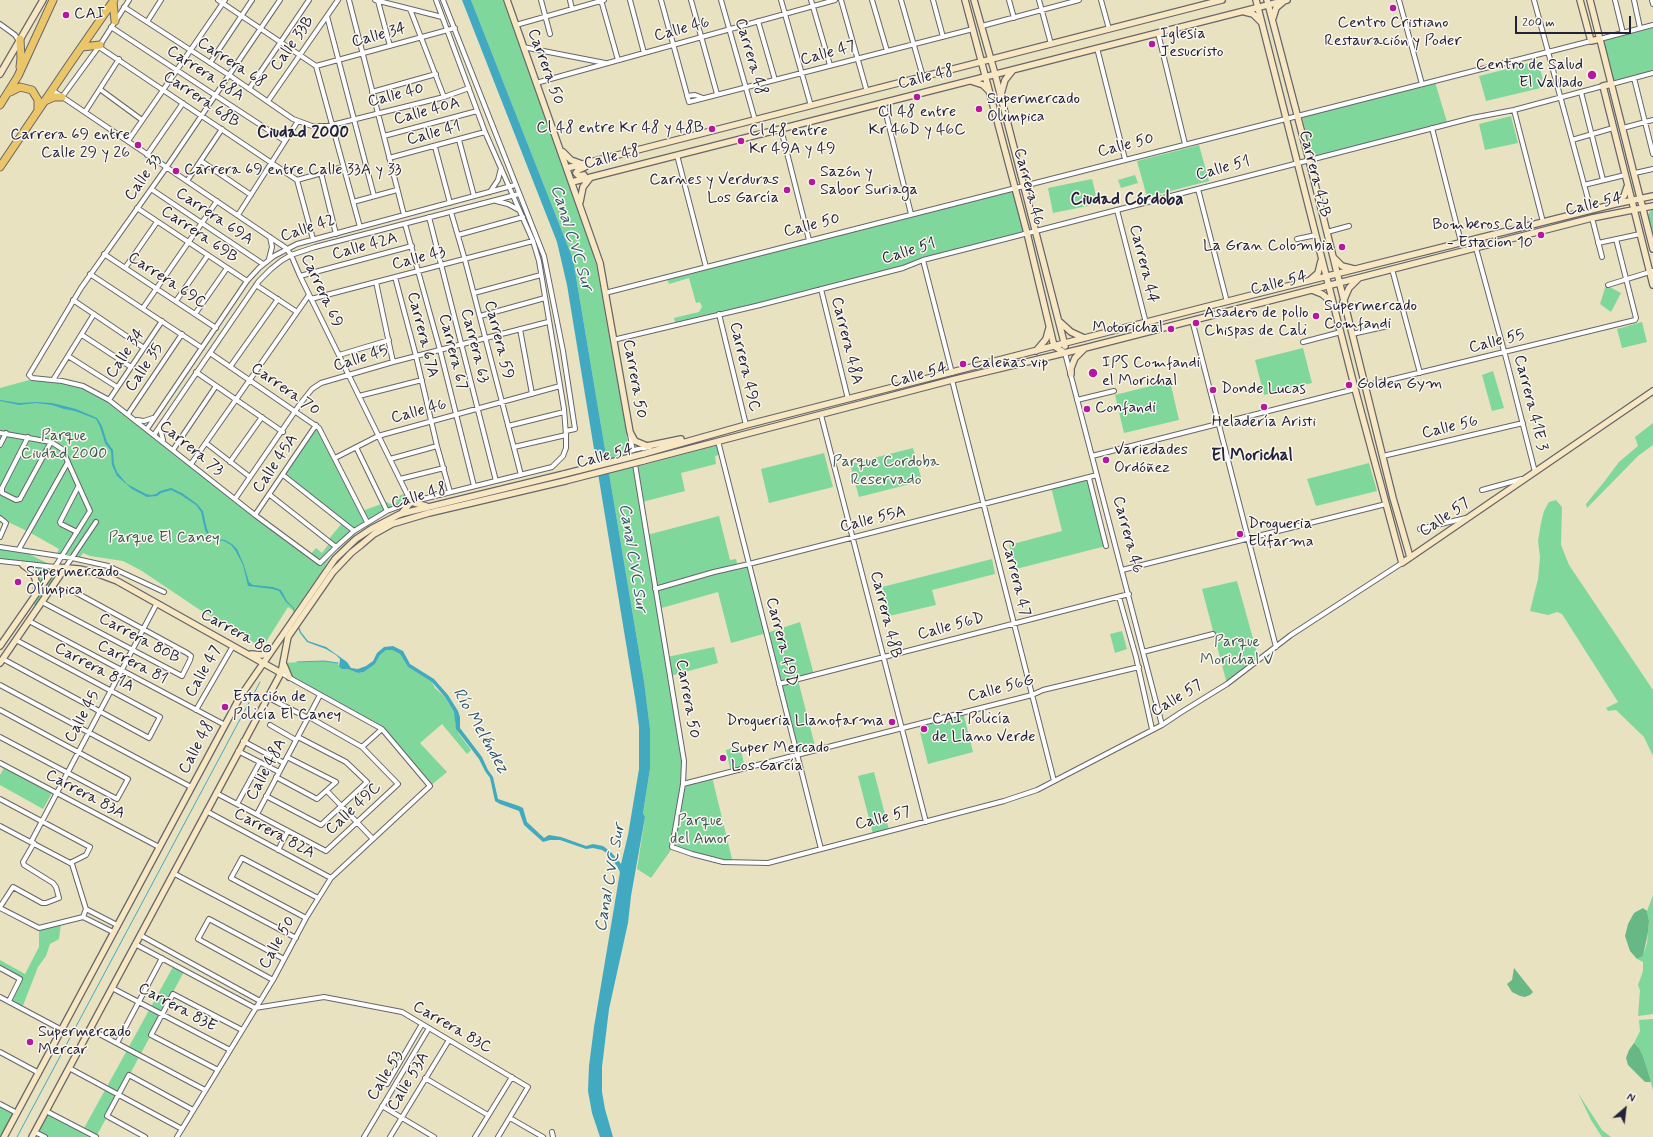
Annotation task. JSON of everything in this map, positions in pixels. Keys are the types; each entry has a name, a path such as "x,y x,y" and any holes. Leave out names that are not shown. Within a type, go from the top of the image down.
{"highway":[{"path":"0,105 18,75 54,0"},
{"path":"113,24 114,1"},
{"path":"0,167 114,1"},
{"path":"18,38 21,58 18,75"},
{"path":"82,46 100,46"},
{"path":"9,92 20,87 32,90 38,100 37,112"},
{"path":"44,102 50,98 62,97"}],"main road":[{"path":"0,74 18,38 25,32 42,0"},
{"name":"Carrera 50","path":"507,0 600,263 630,432"},
{"name":"Carrera 46","path":"965,0 1027,233 1054,346"},
{"name":"Carrera 46","path":"974,0 1036,231 1065,353"},
{"name":"Calle 48","path":"567,168 1222,0"},
{"name":"Carrera 42B","path":"1256,0 1355,389 1402,563"},
{"path":"1272,20 1276,8 1286,0"},
{"name":"Calle 48","path":"572,182 1258,8 1268,2 1286,0"},
{"path":"1580,0 1591,41"},
{"path":"1590,0 1653,249"},
{"name":"Carrera 42B","path":"1268,2 1329,239 1343,302 1410,557"},
{"path":"1241,12 1253,14 1262,22"},
{"name":"Calle 50","path":"1591,41 1600,39"},
{"path":"1000,94 1006,80 1014,69"},
{"path":"971,81 983,85 991,95"},
{"name":"Calle 51","path":"1603,86 1612,84"},
{"path":"1603,86 1627,187 1651,272 1653,286"},
{"path":"561,151 571,160 585,164"},
{"path":"595,161 592,166 578,170 576,173 580,176 594,173 598,175"},
{"path":"581,206 581,193 583,187 591,177"},
{"path":"1615,204 1624,196 1627,187"},
{"path":"1638,187 1653,196"},
{"name":"Calle 54","path":"564,474 643,454 746,425 1036,352 1084,338 1326,276 1615,204 1653,196"},
{"path":"1646,220 1653,207"},
{"name":"Calle 54","path":"565,481 952,380 1085,348 1392,268 1617,212 1653,207"},
{"path":"1617,212 1629,215 1637,223"},
{"path":"1317,237 1322,234 1326,235 1329,239"},
{"path":"1332,255 1338,263 1346,268 1360,268"},
{"path":"1307,281 1318,273 1321,265 1321,256"},
{"path":"1343,302 1349,288 1360,277"},
{"path":"1039,283 1048,281"},
{"path":"1302,292 1312,290 1322,294 1334,305"},
{"path":"1058,320 1071,332 1084,338"},
{"path":"1036,352 1046,338 1049,322"},
{"path":"1054,346 1065,353"},
{"path":"1071,374 1075,358 1085,348"},
{"name":"Calle 57","path":"1402,563 1653,391"},
{"name":"Calle 54","path":"652,446 713,431 746,425"},
{"path":"630,432 639,444 652,446"},
{"name":"Calle 48","path":"34,1134 243,741 281,673 288,637 333,572 373,531 400,514 564,474"},
{"name":"Calle 48","path":"4,1137 240,696 336,559 356,539 401,521 565,481"},
{"path":"400,514 411,502 428,506"},
{"path":"23,564 30,570 35,578 37,586 36,595"},
{"path":"0,646 55,567"},
{"name":"Carrera 80","path":"55,567 93,572 107,576 281,673"},
{"path":"1,661 65,568"},
{"path":"248,654 262,655 271,651"},
{"path":"283,663 284,669 289,677"}],"street":[{"path":"62,97 100,46 129,0"},
{"path":"147,22 162,0"},
{"path":"218,0 224,2 241,16 316,66 330,125 360,227"},
{"path":"210,63 252,0"},
{"name":"Calle 33","path":"33,379 29,376 30,372 73,300 202,116 280,0"},
{"path":"249,88 309,0"},
{"name":"Calle 33B","path":"268,101 338,0"},
{"path":"349,0 404,215"},
{"path":"376,0 442,17"},
{"path":"376,0 390,46"},
{"path":"436,0 485,132 533,241 542,276 566,433"},
{"path":"443,0 544,256 563,351 575,429 566,433 514,447"},
{"path":"541,0 550,34"},
{"path":"570,0 572,9"},
{"path":"516,25 602,0 618,60"},
{"path":"630,0 644,53"},
{"path":"660,0 687,96 696,95 703,98"},
{"path":"691,0 718,94"},
{"name":"Carrera 48","path":"721,0 755,120"},
{"path":"781,0 811,106"},
{"path":"811,0 830,65"},
{"name":"Calle 46","path":"536,83 835,0"},
{"path":"841,0 867,92"},
{"path":"872,0 887,51"},
{"path":"901,0 923,77"},
{"path":"933,0 944,37"},
{"path":"1009,0 1014,18"},
{"path":"1039,0 1052,44"},
{"path":"982,26 1070,1 1079,0"},
{"path":"1101,0 1109,29"},
{"path":"1399,0 1422,84"},
{"path":"1534,0 1591,210"},
{"path":"1615,0 1623,32"},
{"path":"1634,0 1640,28"},
{"path":"1652,0 1653,4"},
{"path":"128,141 224,2"},
{"name":"Carrera 68","path":"124,7 298,121 312,126 330,125"},
{"path":"410,9 444,97"},
{"path":"327,16 374,196"},
{"path":"758,21 775,80"},
{"path":"0,24 18,38"},
{"name":"Carrera 68A","path":"113,24 285,141"},
{"name":"Calle 50","path":"1600,39 1653,25"},
{"name":"Calle 34","path":"316,66 455,28"},
{"name":"Calle 47","path":"687,96 689,102 973,29"},
{"path":"1158,33 1186,144"},
{"name":"Calle 50","path":"605,293 1014,187 1591,41"},
{"name":"Carrera 68B","path":"100,46 297,180"},
{"path":"523,46 605,64"},
{"path":"1097,48 1125,159"},
{"path":"85,112 101,90 118,59"},
{"path":"372,92 436,74"},
{"name":"Calle 51","path":"1612,84 1653,74"},
{"path":"1634,78 1653,154"},
{"name":"Calle 51","path":"613,340 822,289 903,268 923,260 1432,128 1514,110 1603,86"},
{"name":"Calle 40","path":"330,125 444,97 469,88"},
{"name":"Carrera 69","path":"52,90 286,248 291,255 338,355 411,502"},
{"path":"101,90 142,120"},
{"path":"1581,92 1603,180"},
{"path":"884,102 911,214"},
{"path":"147,155 183,103"},
{"path":"1514,110 1543,222"},
{"name":"Calle 40A","path":"384,136 477,111"},
{"path":"1623,128 1653,120"},
{"path":"238,215 298,121"},
{"path":"187,181 222,128"},
{"path":"781,128 809,240"},
{"path":"1432,128 1461,242"},
{"path":"1572,140 1613,128"},
{"name":"Calle 41","path":"389,158 435,147 485,132"},
{"path":"459,140 474,196"},
{"path":"435,147 450,203"},
{"path":"677,155 706,267"},
{"path":"201,161 251,195"},
{"path":"313,239 297,180 343,167"},
{"path":"490,192 498,180 501,167"},
{"path":"1635,173 1653,169"},
{"path":"321,173 336,234"},
{"path":"1584,185 1625,175"},
{"name":"Calle 42","path":"147,429 247,281 269,259 286,248 313,239 515,185"},
{"path":"504,188 510,190 510,193 506,197"},
{"name":"Carrera 69A","path":"151,189 263,264"},
{"path":"1198,189 1227,302"},
{"path":"353,202 397,190"},
{"name":"Calle 42","path":"154,435 256,285 271,269 291,255 315,247 519,194"},
{"path":"494,200 508,204 521,212"},
{"path":"143,308 217,201"},
{"name":"Carrera 69B","path":"137,208 247,281"},
{"name":"Carrera 44","path":"1117,210 1146,323"},
{"name":"Carrera 59","path":"451,212 474,293 521,475"},
{"name":"Carrera 63","path":"429,217 496,481"},
{"path":"458,235 523,217"},
{"path":"1592,218 1602,257"},
{"path":"126,268 157,222"},
{"name":"Carrera 67","path":"405,224 440,350 474,486"},
{"path":"1327,232 1349,226"},
{"path":"1598,243 1640,234"},
{"path":"269,259 272,247 270,236"},
{"path":"1298,239 1317,237"},
{"path":"1616,239 1627,279"},
{"name":"Calle 43","path":"310,297 465,260 533,241"},
{"name":"Calle 42A","path":"300,276 412,246"},
{"name":"Carrera 41E 3","path":"1476,248 1505,352 1535,472"},
{"name":"Carrera 69C","path":"104,254 216,328"},
{"path":"176,301 208,255"},
{"path":"923,260 952,373"},
{"path":"195,314 227,268"},
{"path":"1392,268 1420,373"},
{"path":"1608,285 1651,272"},
{"path":"90,274 202,348"},
{"path":"474,293 542,276"},
{"name":"Carrera 67A","path":"395,277 450,492"},
{"name":"Calle 55","path":"1365,386 1635,320 1636,318 1627,279"},
{"path":"376,282 393,362"},
{"path":"256,285 297,312"},
{"name":"Carrera 48A","path":"822,289 848,399"},
{"path":"191,464 297,312 310,297"},
{"path":"480,316 545,298"},
{"path":"230,367 278,299"},
{"path":"73,300 144,348"},
{"path":"53,380 94,314"},
{"name":"Carrera 49C","path":"719,314 746,425"},
{"path":"1192,320 1276,647"},
{"name":"Calle 34","path":"109,400 162,321"},
{"name":"Calle 45","path":"235,499 312,389 321,383 348,374 548,322"},
{"path":"1352,334 1388,326"},
{"path":"520,329 532,394"},
{"path":"1304,342 1341,332"},
{"name":"Calle 35","path":"128,414 182,334"},
{"path":"82,335 131,367"},
{"path":"338,355 388,340"},
{"name":"Carrera 70","path":"210,353 316,425 335,458 367,522"},
{"name":"Carrera 46","path":"1065,353 1162,725"},
{"path":"68,356 117,387"},
{"path":"196,372 283,432"},
{"name":"Carrera 73","path":"33,379 53,380 83,386 109,400 317,562 320,563 322,561"},
{"path":"359,396 422,380"},
{"name":"Carrera 47","path":"952,380 1054,781"},
{"path":"173,450 216,386"},
{"name":"Calle 46","path":"335,458 378,436 560,386"},
{"path":"1092,456 1355,389"},
{"path":"1077,400 1114,391"},
{"path":"508,426 564,412"},
{"name":"Carrera 48B","path":"821,415 926,822"},
{"path":"136,420 146,421 155,417"},
{"path":"230,462 262,417"},
{"path":"162,422 161,435 166,444"},
{"name":"Calle 56","path":"1383,456 1523,423"},
{"name":"Calle 45A","path":"255,515 316,425"},
{"name":"Carrera 50","path":"630,432 684,767 683,784 672,847"},
{"path":"0,433 51,442 62,449 90,511 55,567"},
{"path":"0,445 6,433"},
{"name":"Calle 48","path":"322,561 354,531 387,511 411,502 552,467 563,456 566,448 566,433"},
{"path":"28,437 1,490 2,493 18,500 51,442"},
{"name":"Carrera 49D","path":"718,442 821,849"},
{"path":"206,443 250,477"},
{"path":"390,459 437,446"},
{"name":"Calle 54","path":"633,450 652,446"},
{"path":"356,447 387,511"},
{"path":"19,549 68,462"},
{"path":"400,479 444,468"},
{"path":"283,475 354,531"},
{"name":"Calle 55A","path":"655,589 714,572 1097,475"},
{"name":"Carrera 46","path":"1089,478 1106,546"},
{"path":"1482,490 1525,479"},
{"path":"77,532 60,522 78,486"},
{"path":"270,494 336,547"},
{"path":"1122,570 1386,504"},
{"path":"1420,529 1469,517"},
{"path":"0,518 6,523 0,538"},
{"path":"65,568 96,522"},
{"path":"0,547 72,558 108,566 164,592"},
{"name":"Carrera 80","path":"0,561 55,567"},
{"name":"Calle 57","path":"672,847 692,854 733,864 768,863 1023,796 1162,725 1227,684 1276,647 1402,563"},
{"path":"73,591 144,629"},
{"name":"Calle 56D","path":"780,684 1129,594"},
{"name":"Carrera 46","path":"1120,596 1139,667 1152,729"},
{"name":"Carrera 80B","path":"42,602 182,676 191,656 144,629"},
{"name":"Calle 45","path":"0,908 13,887 46,904 59,898 56,887 53,883 24,865 24,862 56,793 157,603"},
{"name":"Carrera 81","path":"29,621 225,725"},
{"path":"1143,652 1213,634"},
{"name":"Carrera 81A","path":"16,640 160,717 149,738 100,711"},
{"name":"Calle 47","path":"196,710 233,646"},
{"path":"1,661 100,711"},
{"name":"Calle 56G","path":"683,784 1032,695 1043,690 1139,667"},
{"name":"Carrera 80","path":"281,673 382,730 430,786"},
{"path":"0,685 191,787"},
{"name":"Calle 48A","path":"257,814 320,695"},
{"path":"267,697 308,717 362,747 382,730"},
{"path":"0,710 128,779 117,799 0,737"},
{"path":"266,796 321,825 367,782 346,762 270,725"},
{"path":"243,741 284,763"},
{"name":"Calle 49C","path":"288,831 326,851 398,784 362,747"},
{"path":"238,751 279,772"},
{"path":"276,777 317,799 336,782 287,757"},
{"path":"237,804 260,762"},
{"name":"Carrera 83A","path":"0,763 158,847"},
{"name":"Calle 50","path":"177,1137 273,980 306,918 331,878 430,786"},
{"path":"326,791 373,839"},
{"path":"216,793 288,831 278,850"},
{"path":"0,799 90,847 86,855 70,862"},
{"name":"Carrera 82A","path":"206,811 331,878"},
{"path":"0,826 70,862 74,866 86,909 83,917"},
{"path":"306,918 232,878 242,858 318,898"},
{"path":"173,873 296,938"},
{"path":"0,908 39,928 83,917 113,932"},
{"path":"86,909 117,925"},
{"path":"273,980 198,939 209,919 284,960"},
{"path":"140,935 260,1001"},
{"path":"135,944 255,1008"},
{"path":"117,1043 162,958"},
{"path":"0,968 20,979 9,1001"},
{"name":"Carrera 83E","path":"112,988 230,1050"},
{"path":"218,1070 151,1034 173,994 242,1030"},
{"path":"0,996 62,1030"},
{"name":"Carrera 83C","path":"255,1008 324,997 402,1012 528,1087 510,1118"},
{"name":"Calle 53","path":"387,1084 422,1024"},
{"name":"Calle 53","path":"364,1137 429,1028"},
{"path":"90,1029 206,1090"},
{"name":"Calle 53A","path":"390,1137 449,1040"},
{"path":"0,1052 39,1073"},
{"path":"68,1068 182,1129"},
{"path":"145,1137 107,1116 129,1075 193,1110"},
{"path":"475,1137 512,1077"},
{"path":"425,1078 488,1115"},
{"path":"0,1104 17,1113"},
{"path":"382,1106 434,1137"},
{"path":"46,1111 96,1137"},
{"path":"498,1137 510,1118 543,1137"},
{"path":"552,1132 553,1137"},
{"path":"34,1134 45,1137"},
{"path":"0,1135 4,1137"}],"green space":[{"name":"Parque del Amor","path":"471,0 503,0 589,241 596,264 629,448 636,467 719,445 722,454 715,456 716,464 681,473 685,491 642,502 647,535 719,516 730,560 736,559 738,567 749,564 767,633 731,643 718,592 658,609 667,657 714,647 718,663 670,676 681,744 683,784 712,777 733,863 673,847 651,878 637,869 645,817 643,813 650,769 650,729 644,681 573,259"},
{"path":"1653,25 1653,73 1612,84 1600,39"},
{"path":"1538,61 1545,87 1486,101 1479,76"},
{"path":"1435,82 1447,122 1312,157 1302,116"},
{"path":"1511,116 1518,143 1485,150 1479,124"},
{"path":"1199,145 1209,181 1147,197 1137,161"},
{"path":"1135,175 1138,183 1121,188 1118,180"},
{"path":"1092,179 1098,204 1053,213 1048,188"},
{"path":"1012,188 1024,234 923,260 903,268 676,325 674,318 699,312 702,307 700,302 696,303 689,278 669,284 666,277"},
{"path":"1653,208 1653,249 1647,216"},
{"path":"1608,286 1621,293 1611,312 1600,304 1605,288"},
{"path":"1642,322 1647,342 1622,348 1617,329"},
{"path":"1303,348 1312,383 1264,395 1255,360"},
{"path":"1493,371 1504,408 1492,411 1482,375"},
{"name":"Parque Ciudad 2000","path":"33,379 53,380 95,391 309,556 316,548 322,553 330,542 328,540 343,522 283,475 316,425 362,511 387,502 390,504 397,502 396,497 406,493 411,502 367,522 336,547 322,571 294,611 288,607 266,642 258,645 197,608 142,571 123,561 90,556 83,553 79,559 56,556 59,549 0,518 0,388"},
{"path":"1170,381 1179,420 1124,433 1115,395"},
{"path":"1653,423 1653,445 1638,456 1587,508 1586,504 1619,462 1638,446 1635,437"},
{"name":"Parque Cordoba Reservado","path":"913,448 922,481 859,497 850,464"},
{"path":"824,453 833,487 769,503 761,469"},
{"path":"1369,463 1377,491 1316,506 1307,479"},
{"path":"1089,478 1106,546 1016,569 1009,545 1062,531 1051,487"},
{"path":"1556,500 1562,507 1561,545 1569,565 1653,690 1653,756 1644,737 1616,710 1608,711 1606,708 1618,702 1562,614 1557,612 1548,615 1530,611 1538,579 1540,557 1538,541 1541,523 1544,511 1549,502"},
{"path":"0,547 19,549 55,567 65,568 38,607 31,603 37,586 23,565 0,561"},
{"path":"992,559 995,574 932,590 936,605 889,616 882,587"},
{"name":"Parque Morichal V","path":"1237,581 1259,660 1227,684 1202,589"},
{"path":"800,622 814,675 798,680 816,750 797,755 767,633"},
{"path":"1122,631 1127,649 1115,653 1110,634"},
{"path":"386,650 392,650 400,654 408,667 432,682 435,688 444,696 454,712 456,718 455,723 459,734 471,750 467,754 442,724 420,743 447,772 430,786 382,729 289,677 283,663 324,661 338,663 339,667 342,669 349,669 358,673 364,672 375,664 380,655"},
{"path":"963,712 973,752 928,764 918,724"},
{"path":"740,746 745,768 731,772 726,750"},
{"path":"5,766 53,791 43,809 0,785 0,775"},
{"path":"874,772 889,830 873,834 858,776"},
{"path":"1653,895 1653,1014 1638,1016 1640,990 1638,985 1643,971 1643,962 1637,959 1643,956 1647,943 1649,921 1647,911"},
{"path":"1643,908 1647,911 1649,921 1648,932 1643,956 1637,959 1630,951 1625,936 1628,924 1634,913"},
{"path":"61,923 59,939 50,944 46,956 38,967 22,1008 9,1001 20,979 0,968 0,960 25,974 39,947 39,928"},
{"path":"174,965 185,970 96,1137 45,1137 35,1132 46,1111 83,1130"},
{"path":"1514,968 1533,992 1530,995 1525,997 1520,996 1512,992 1507,984 1512,980"},
{"path":"1653,1019 1653,1090 1643,1056 1639,1048 1634,1043 1640,1031 1639,1020"},
{"path":"1634,1043 1639,1048 1643,1056 1651,1082 1645,1082 1628,1065 1626,1058"},
{"path":"1578,1093 1602,1130 1611,1137 1602,1137 1591,1120"},
{"path":"0,1104 17,1113 4,1137 0,1135"}],"water":[{"path":"462,0 471,0 573,259 644,681 650,729 650,769 643,813 645,817 631,896 628,923 609,1009 602,1067 602,1092 613,1137 600,1137 592,1113 588,1091 589,1066 594,1027 620,872 608,854 602,850 593,848 586,849 560,840 543,842 524,825 519,811 495,801 490,778 479,759 456,729 454,712 445,697 432,682 408,667 400,654 392,650 386,650 380,655 375,664 364,672 358,673 348,669 342,669 339,667 340,659 336,655 326,649 307,642 300,633 295,620 293,608 286,602 279,591 248,586 243,565 235,550 231,545 224,541 210,539 205,530 201,512 196,505 171,490 157,496 147,497 132,489 117,476 112,465 111,451 105,443 96,419 75,411 52,405 36,403 19,405 0,401 19,403 36,402 52,403 76,409 97,418 102,426 107,442 113,450 114,464 117,472 127,484 151,495 171,488 182,493 197,504 203,511 207,529 211,538 225,540 237,549 244,565 249,582 253,585 273,587 281,590 287,601 294,608 301,632 308,641 326,647 347,662 351,668 358,669 373,661 377,653 384,647 393,646 403,651 410,664 434,679 448,695 458,711 460,717 460,728 482,757 493,777 498,799 523,808 527,822 544,838 549,835 561,837 586,846 593,844 603,846 611,852 621,864 628,835 639,769 639,727 567,285 557,242"}],"waterway":[{"path":"297,662 324,661 338,663"},
{"path":"17,1137 260,682"}],"place":[{"name":"Centro Cristiano Restauración y Poder","path":"1393,8"},
{"name":"CAI","path":"66,15"},
{"name":"Iglesia Jesucristo","path":"1152,44"},
{"name":"Centro de Salud El Vallado","path":"1592,75"},
{"name":"Cl 48 entre Kr 46D y 46C","path":"917,97"},
{"name":"Supermercado Olimpica","path":"979,109"},
{"name":"Cl 48 entre Kr 48 y 48B","path":"712,129"},
{"name":"Cl 48 entre Kr 49A y 49","path":"741,141"},
{"name":"Carrera 69 entre Calle 29 y 26","path":"138,145"},
{"name":"Carrera 69 entre Calle 33A y 33","path":"176,171"},
{"name":"Sazón y Sabor Suriaga","path":"812,182"},
{"name":"Carnes y Verduras Los García","path":"787,190"},
{"name":"Bomberos Cali - Estacion 10","path":"1541,235"},
{"name":"La Gran Colombia","path":"1342,247"},
{"name":"Supermercado Comfandi","path":"1316,316"},
{"name":"Asadero de pollo Chispas de Cali","path":"1196,323"},
{"name":"Motorichal","path":"1171,329"},
{"name":"Caleñas vip","path":"963,364"},
{"name":"IPS Comfandi el Morichal","path":"1093,373"},
{"name":"Golden Gym","path":"1349,385"},
{"name":"Donde Lucas","path":"1213,390"},
{"name":"Heladería Aristi","path":"1264,407"},
{"name":"Confandi","path":"1087,409"},
{"name":"Variedades Ordóñez","path":"1106,460"},
{"name":"Drogueria Elifarma","path":"1240,534"},
{"name":"Supermercado Olímpica","path":"18,582"},
{"name":"Estación de Policía El Caney","path":"225,707"},
{"name":"Drogueria Llanofarma","path":"892,722"},
{"name":"CAI Policía de Llano Verde","path":"924,729"},
{"name":"Super Mercado Los García","path":"723,758"},
{"name":"Supermercado Mercar","path":"30,1042"}],"district":[{"name":"Ciudad 2000","path":"303,133"},
{"name":"Ciudad Córdoba","path":"1127,200"},
{"name":"El Morichal","path":"1252,456"}],"water label":[{"name":"Canal CVC Sur","path":"571,238"},
{"name":"Canal CVC Sur","path":"632,558"},
{"name":"Río Meléndez","path":"480,731"},
{"name":"Canal CVC Sur","path":"611,878"}],"park label":[{"name":"Parque El Caney","path":"164,539"}]}
